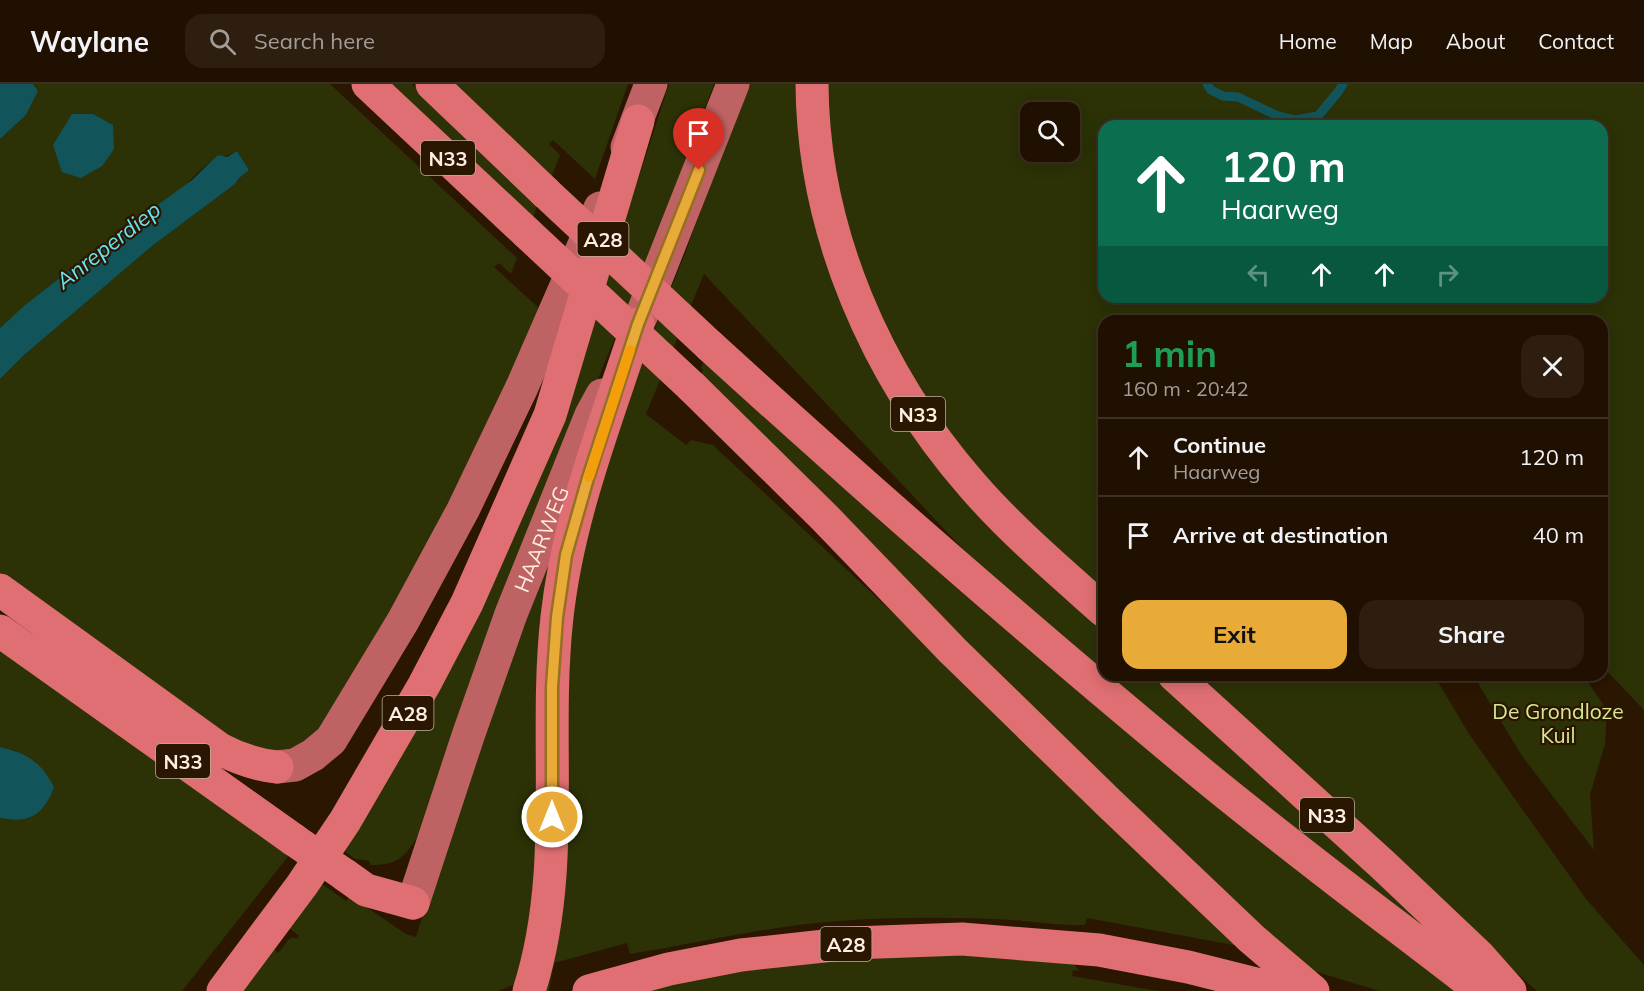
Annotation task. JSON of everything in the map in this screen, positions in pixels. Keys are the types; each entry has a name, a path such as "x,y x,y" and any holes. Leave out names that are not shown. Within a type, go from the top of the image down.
{"highway":[{"name":"N33","path":"368,84 693,388 825,518 953,651 1252,939 1313,991"},
{"name":"N33","path":"432,84 710,346 870,492 1174,751 1329,875 1481,991"},
{"name":"N33","path":"812,84 820,164 833,230 851,289 873,337 917,413 972,486 1045,559 1098,606"},
{"name":"A28","path":"223,991 302,885 345,821 419,694 467,603 550,415 638,121"},
{"path":"529,991 542,942 548,901 552,834 552,687 557,617 566,555 588,478 638,324"},
{"name":"N33","path":"0,590 220,749 237,759 277,767"},
{"name":"N33","path":"0,631 366,890 413,903"},
{"name":"N33","path":"1180,681 1383,865 1479,956 1510,991"},
{"name":"A28","path":"593,990 669,969 741,956 852,943 962,939 1099,950 1188,967 1284,991"}],"main road":[{"path":"277,767 295,765 313,755 331,740 403,621 463,510 522,387 638,121 651,84"},
{"name":"HAARWEG","path":"413,903 511,614 591,416 638,324 733,84"}],"green space":[{"path":"33,84 330,84 517,258 511,274 499,263 494,267 541,310 424,558 314,737 292,749 274,752 231,738 0,575 0,379 23,356 152,246 235,184 249,170 237,151 211,162 182,188 65,274 0,328 0,139 26,115 38,91"},
{"path":"391,84 412,84 535,202 537,205 533,219"},
{"path":"447,84 628,84 595,179 553,140 549,144 560,155 550,181"},
{"path":"669,84 714,84 657,236 502,611 419,835 399,859 388,864 370,865 370,861 355,859 342,849 583,349"},
{"path":"748,84 803,84 873,356 1098,616 1098,669 1009,598 704,274 646,414 686,445 691,440 713,445 976,690 1244,947 1087,918 1085,925 947,918 838,921 760,931 630,954 627,943 554,963 549,991 540,991 569,597 612,435 684,256"},
{"path":"824,84 1644,84 1644,710 1608,672 1608,315 1098,315 1098,590 1032,530 958,444 912,376 872,305 839,197"},
{"path":"706,356 1463,991 1379,991 1304,968 1091,770 701,375"},
{"path":"558,531 540,860 518,983 498,991 238,991 273,948 278,953 290,938 296,939 299,936 288,927 319,882 346,901 350,896 406,934 416,937 445,844"},
{"path":"0,648 290,854 182,991 0,991 0,818 22,820 28,818 39,812 49,800 16,751 0,747"},
{"path":"1112,681 1166,681 1465,965"},
{"path":"1196,681 1438,681 1469,734 1586,899 1644,965 1644,991 1537,991 1394,864"},
{"name":"De Grondloze Kuil","path":"1477,681 1587,681 1607,710 1605,744 1590,795 1594,850 1522,756"},
{"path":"896,953 1071,960 1079,971 1073,970 1072,976 1158,991 635,991 691,977"}],"water":[{"path":"0,84 33,84 38,91 26,115 0,139"},
{"path":"72,114 93,114 113,125 114,149 102,166 81,178 62,172 53,145"},
{"name":"Anreperdiep","path":"237,151 249,170 235,184 152,246 23,356 0,379 0,328 24,306 93,252 192,180 218,155 227,157"},
{"path":"0,747 18,752 32,760 44,771 54,787 40,811 34,815 19,820 0,818"}],"waterway":[{"path":"1207,84 1211,90 1223,96 1238,97 1278,116 1295,120 1318,116 1343,84"}],"slow traffic":[{"path":"589,477 630,350"}],"route":[{"path":"552,817 552,687 557,617 566,555 588,478 638,324 699,170"}]}
